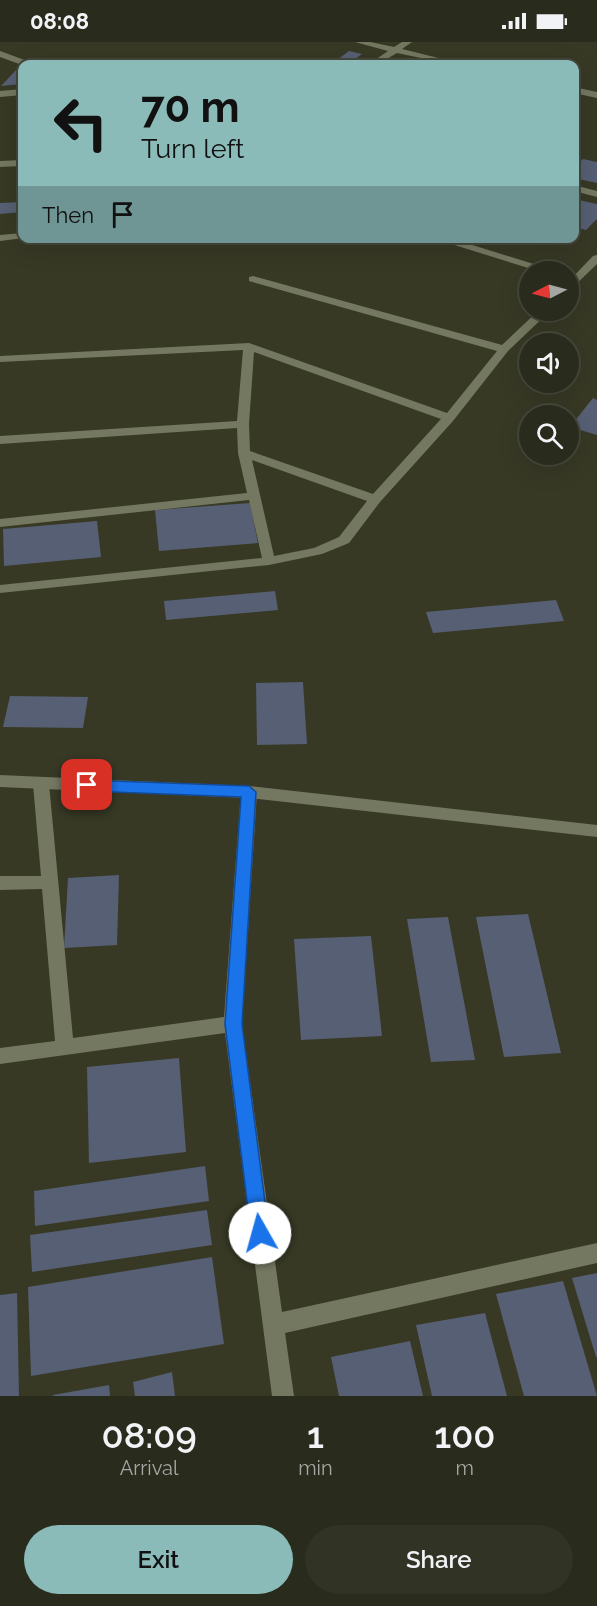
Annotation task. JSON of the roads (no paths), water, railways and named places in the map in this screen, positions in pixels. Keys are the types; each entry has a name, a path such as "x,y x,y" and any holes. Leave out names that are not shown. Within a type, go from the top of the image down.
{"street":[{"path":"358,42 440,60"},
{"path":"380,60 408,42"},
{"path":"0,54 18,61"},
{"path":"579,91 597,95"},
{"path":"0,94 18,92"},
{"path":"0,164 18,163"},
{"path":"579,189 597,194"},
{"path":"0,238 18,236"},
{"path":"454,243 519,262"},
{"path":"579,272 597,258"},
{"path":"253,279 504,349"},
{"path":"0,589 269,561 316,551 344,540 375,499 449,418 504,349 534,321"},
{"path":"0,359 249,346 449,418"},
{"path":"249,346 243,424 244,453 269,561"},
{"path":"0,440 243,424"},
{"path":"244,453 375,499"},
{"path":"0,523 254,496"},
{"path":"0,781 249,792 597,831"},
{"path":"41,784 64,1046"},
{"path":"249,792 233,1024 283,1396"},
{"path":"0,884 50,882"},
{"path":"0,1056 233,1024"},
{"path":"272,1325 597,1253"}]}
